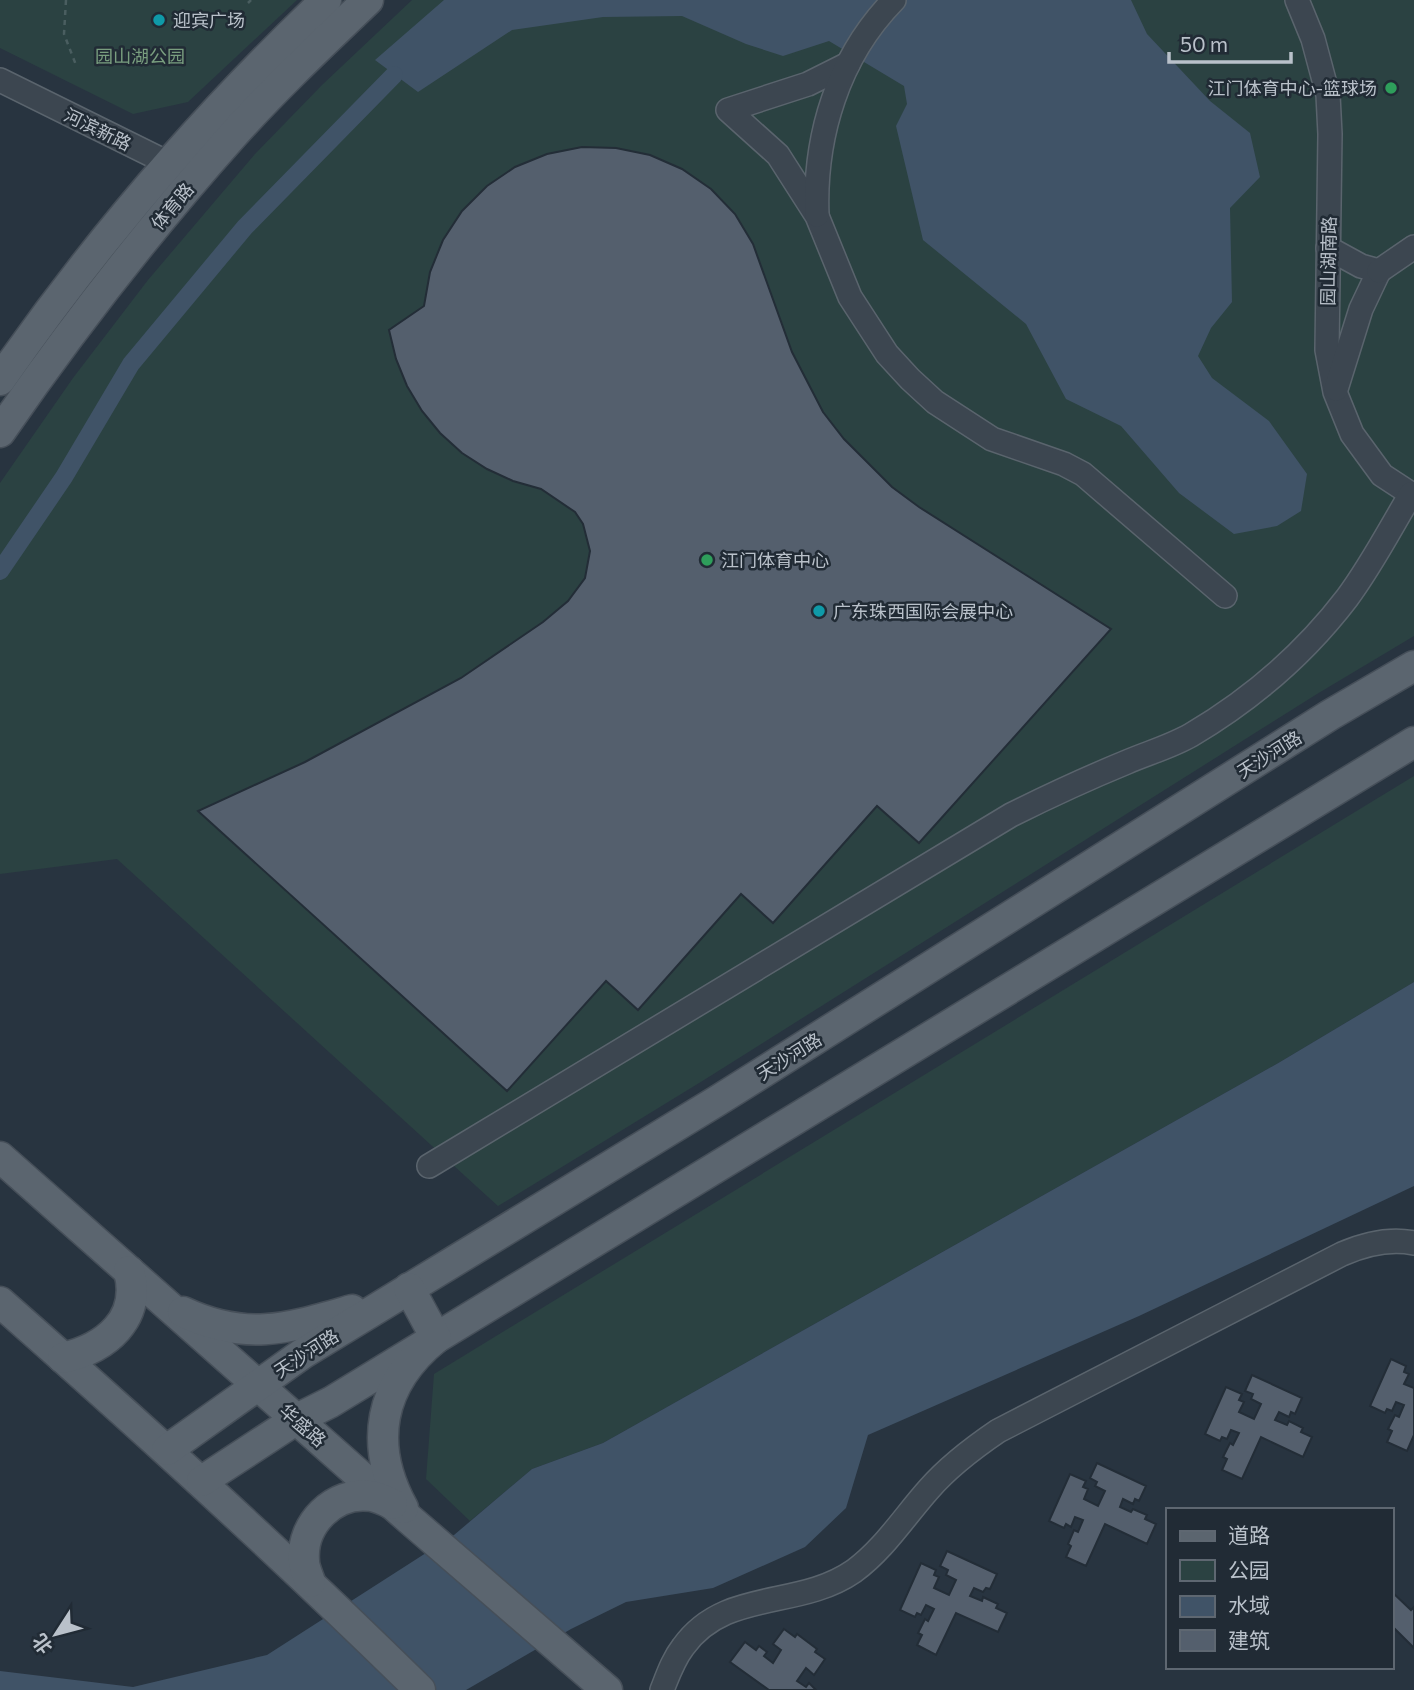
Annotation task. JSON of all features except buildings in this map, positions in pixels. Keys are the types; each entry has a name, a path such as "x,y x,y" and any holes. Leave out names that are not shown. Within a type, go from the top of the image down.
{"main road":[{"name":"体育路","path":"0,380 102,243 220,106 326,0"},
{"name":"体育路","path":"0,432 50,360 117,272 233,134 368,0"},
{"name":"天沙河路","path":"167,1450 302,1354 717,1101 1330,715 1414,666"},
{"path":"202,1481 297,1419 331,1402 1414,742"},
{"name":"华盛路","path":"0,1157 607,1690"},
{"path":"63,1358 92,1349 114,1333 128,1310 132,1283 129,1271"},
{"path":"165,1303 209,1322 257,1330 306,1325 401,1293 436,1338"},
{"path":"0,1302 202,1481 420,1690"},
{"path":"408,1518 388,1477 382,1432 393,1389 404,1369 436,1338"},
{"path":"310,1582 304,1562 305,1540 314,1520 330,1505 350,1497 371,1496 392,1504 408,1518"}],"street":[{"path":"817,216 820,149 831,105 848,64 866,34 894,0"},
{"name":"园山湖南路","path":"1297,0 1312,39 1328,95 1330,134 1327,350 1335,392 1352,434 1382,474 1412,495"},
{"path":"848,64 808,84 728,110 778,155 817,216 850,297 887,354 910,379 944,408 992,439 1065,464 1083,474 1225,596"},
{"name":"河滨新路","path":"0,80 197,177"},
{"path":"1335,392 1361,309 1379,271 1414,247"},
{"path":"1328,248 1361,266 1379,271"},
{"path":"429,1166 1011,815 1059,791 1189,736 1235,706 1271,679 1333,615 1365,572 1412,495"},
{"path":"662,1690 678,1654 701,1627 737,1607 810,1592 832,1584 852,1572 887,1541 945,1472 998,1431 1342,1254 1374,1243 1414,1242"}],"path":[{"path":"66,0 64,34 76,65"}],"green space":[{"name":"园山湖公园","path":"0,0 297,0 188,102 133,114 0,48"},
{"name":"江门体育中心","path":"412,0 1414,0 1414,636 498,1206 117,859 0,874 0,483 73,378 148,280 255,154 322,85"},
{"path":"1414,776 1414,982 1280,1062 603,1443 532,1469 470,1521 426,1479 434,1374"}],"water":[{"path":"444,0 1131,0 1147,34 1210,101 1250,133 1260,177 1230,208 1232,302 1211,328 1198,356 1212,378 1269,421 1307,474 1301,511 1277,526 1234,534 1179,493 1121,426 1066,399 1026,324 923,240 896,126 907,104 904,86 829,41 783,56 746,44 682,16 603,17 512,30 418,92 375,60"},
{"path":"1414,982 1414,1186 1139,1316 868,1435 846,1508 805,1547 713,1588 626,1602 571,1629 466,1690 0,1690 0,1671 133,1687 267,1655 454,1535 532,1469 603,1443 1280,1062"}],"waterway":[{"path":"0,571 64,477 131,364 245,227 394,75"}],"place":[{"name":"迎宾广场","path":"159,20"},
{"name":"江门体育中心-篮球场","path":"1391,88"},
{"name":"江门体育中心","path":"707,560"},
{"name":"广东珠西国际会展中心","path":"819,611"}]}
